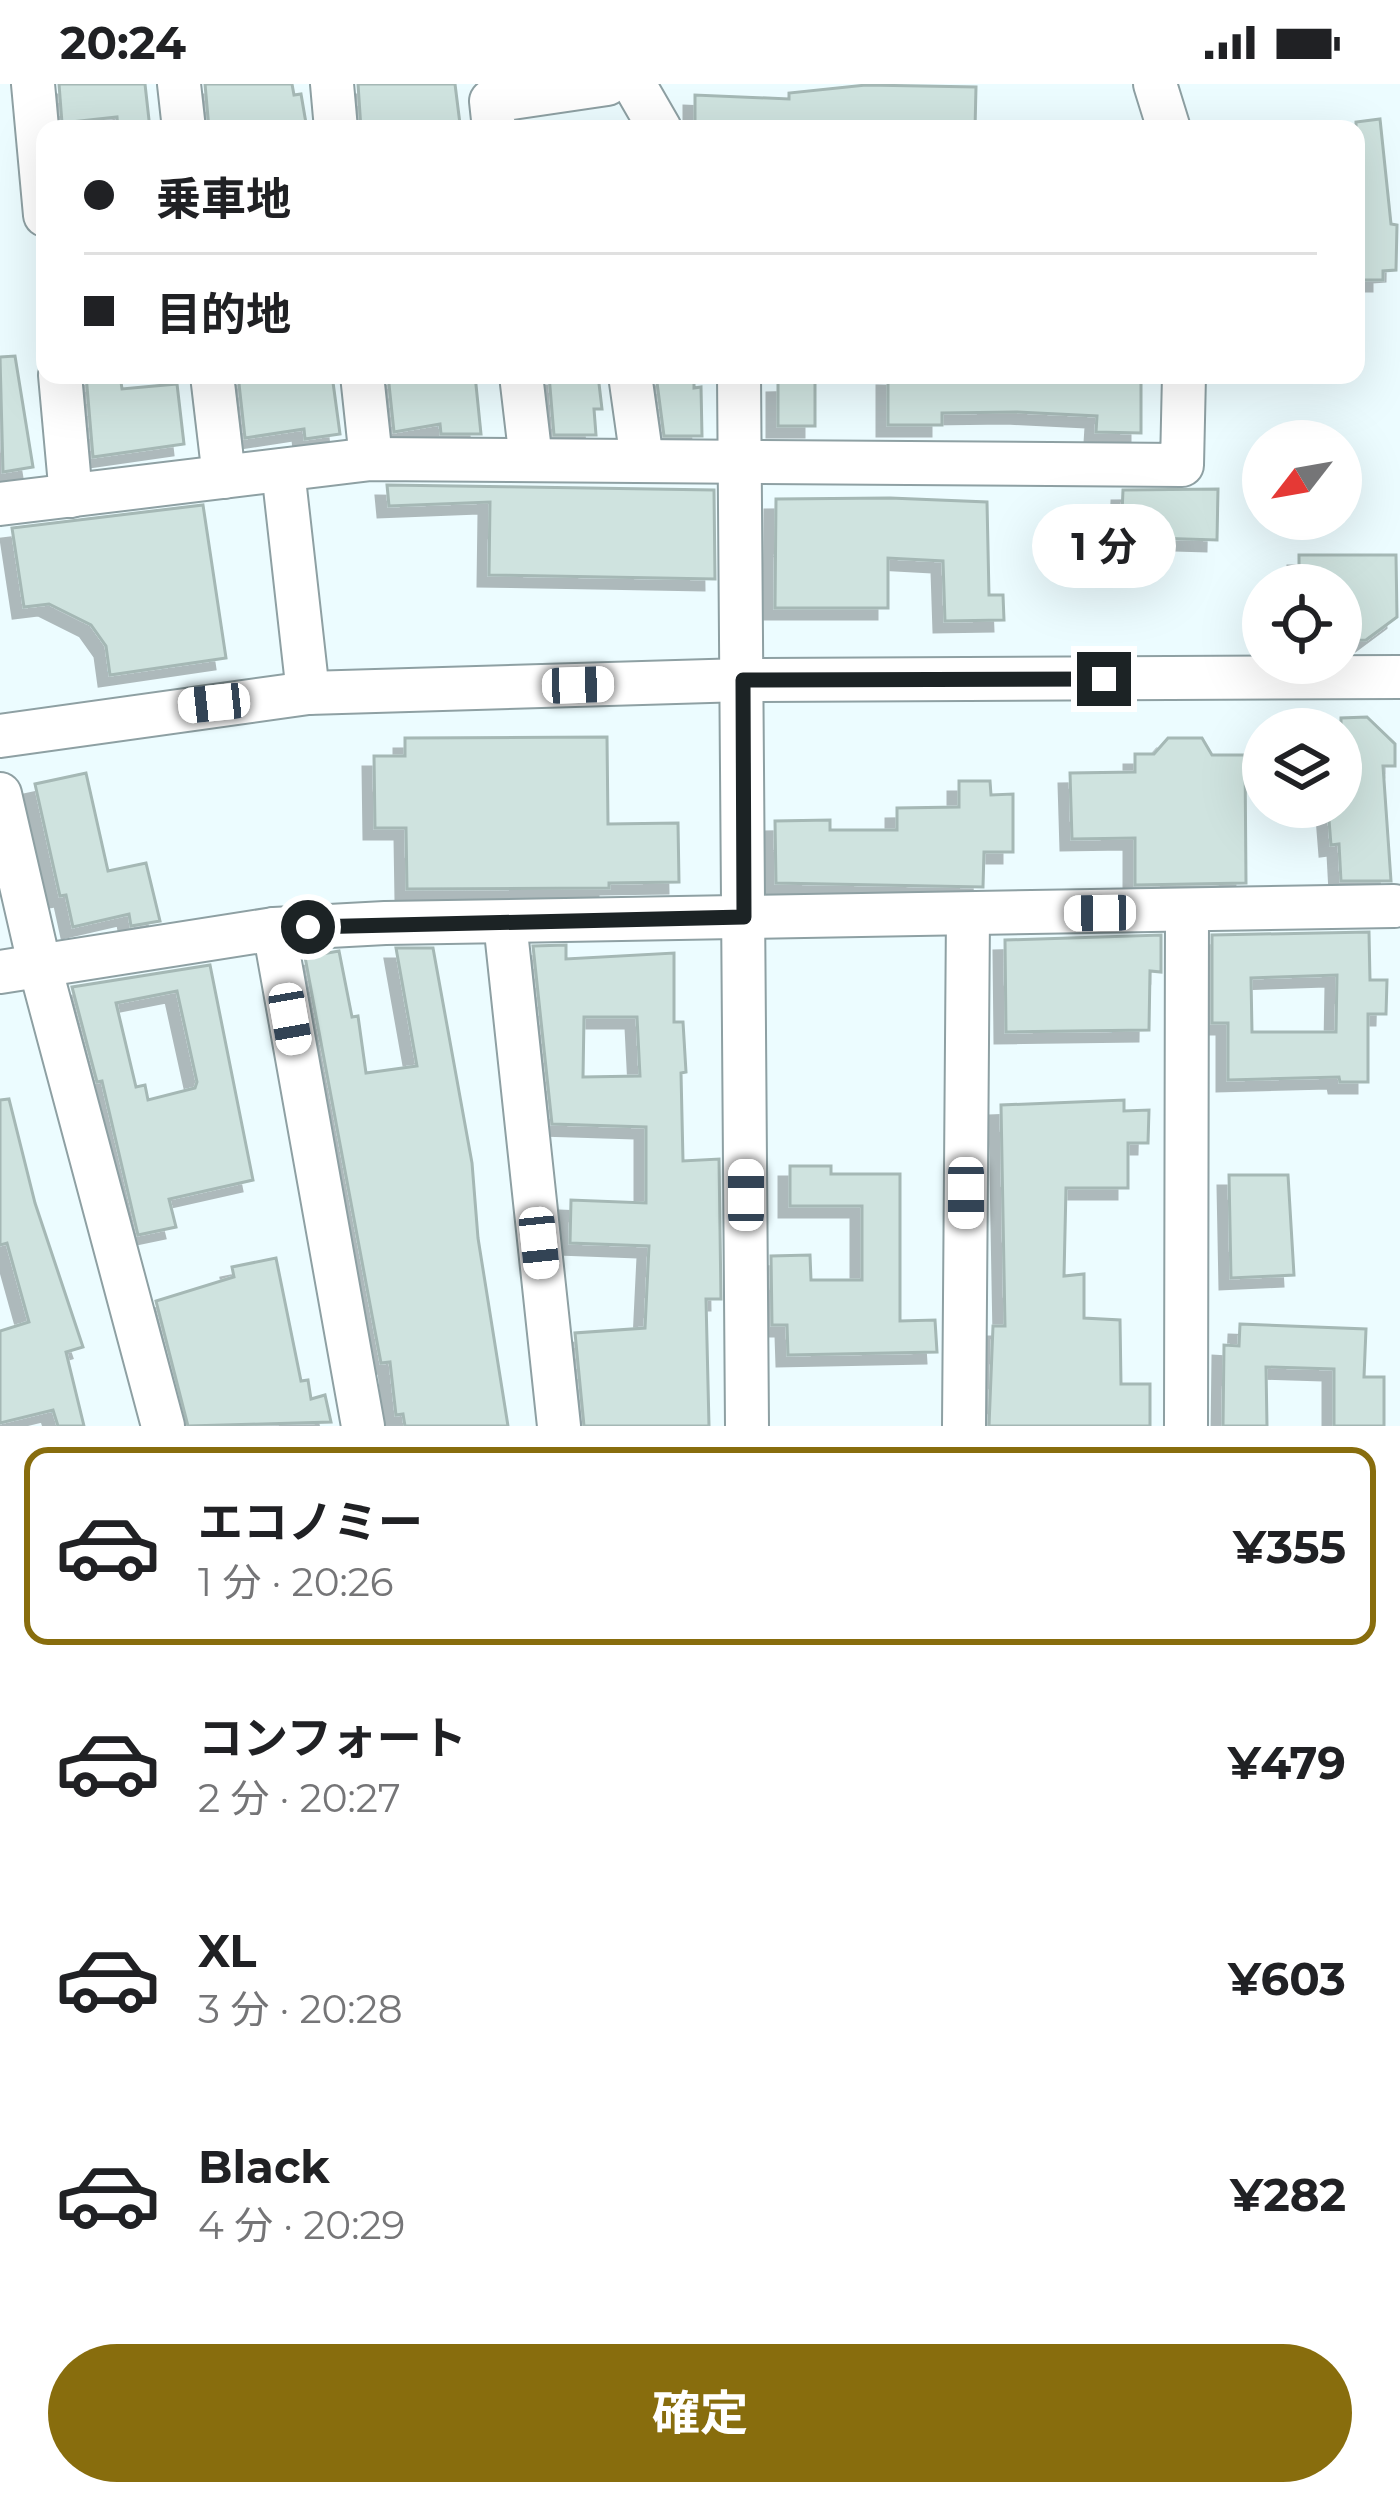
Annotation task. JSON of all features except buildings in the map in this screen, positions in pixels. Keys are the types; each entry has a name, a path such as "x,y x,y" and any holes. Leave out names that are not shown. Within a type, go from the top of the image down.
{"street":[{"path":"33,84 36,120"},
{"path":"179,84 183,120"},
{"path":"332,84 336,120"},
{"path":"493,120 490,101 607,84"},
{"path":"634,84 655,120"},
{"path":"1155,84 1165,120"},
{"path":"61,384 70,496"},
{"path":"213,384 224,477"},
{"path":"363,384 371,459"},
{"path":"522,384 531,460"},
{"path":"631,384 642,460"},
{"path":"739,384 747,1426"},
{"path":"0,504 371,459 1182,465 1184,384"},
{"path":"283,470 308,692"},
{"path":"0,736 308,692 743,680 1400,677"},
{"path":"0,794 19,968 164,1426"},
{"path":"19,968 274,929 1394,906"},
{"path":"1186,1426 1187,912"},
{"path":"964,1426 968,914"},
{"path":"505,922 559,1426"},
{"path":"274,929 363,1426"}],"route":[{"path":"308,927 744,917 743,680 1104,679"}]}
